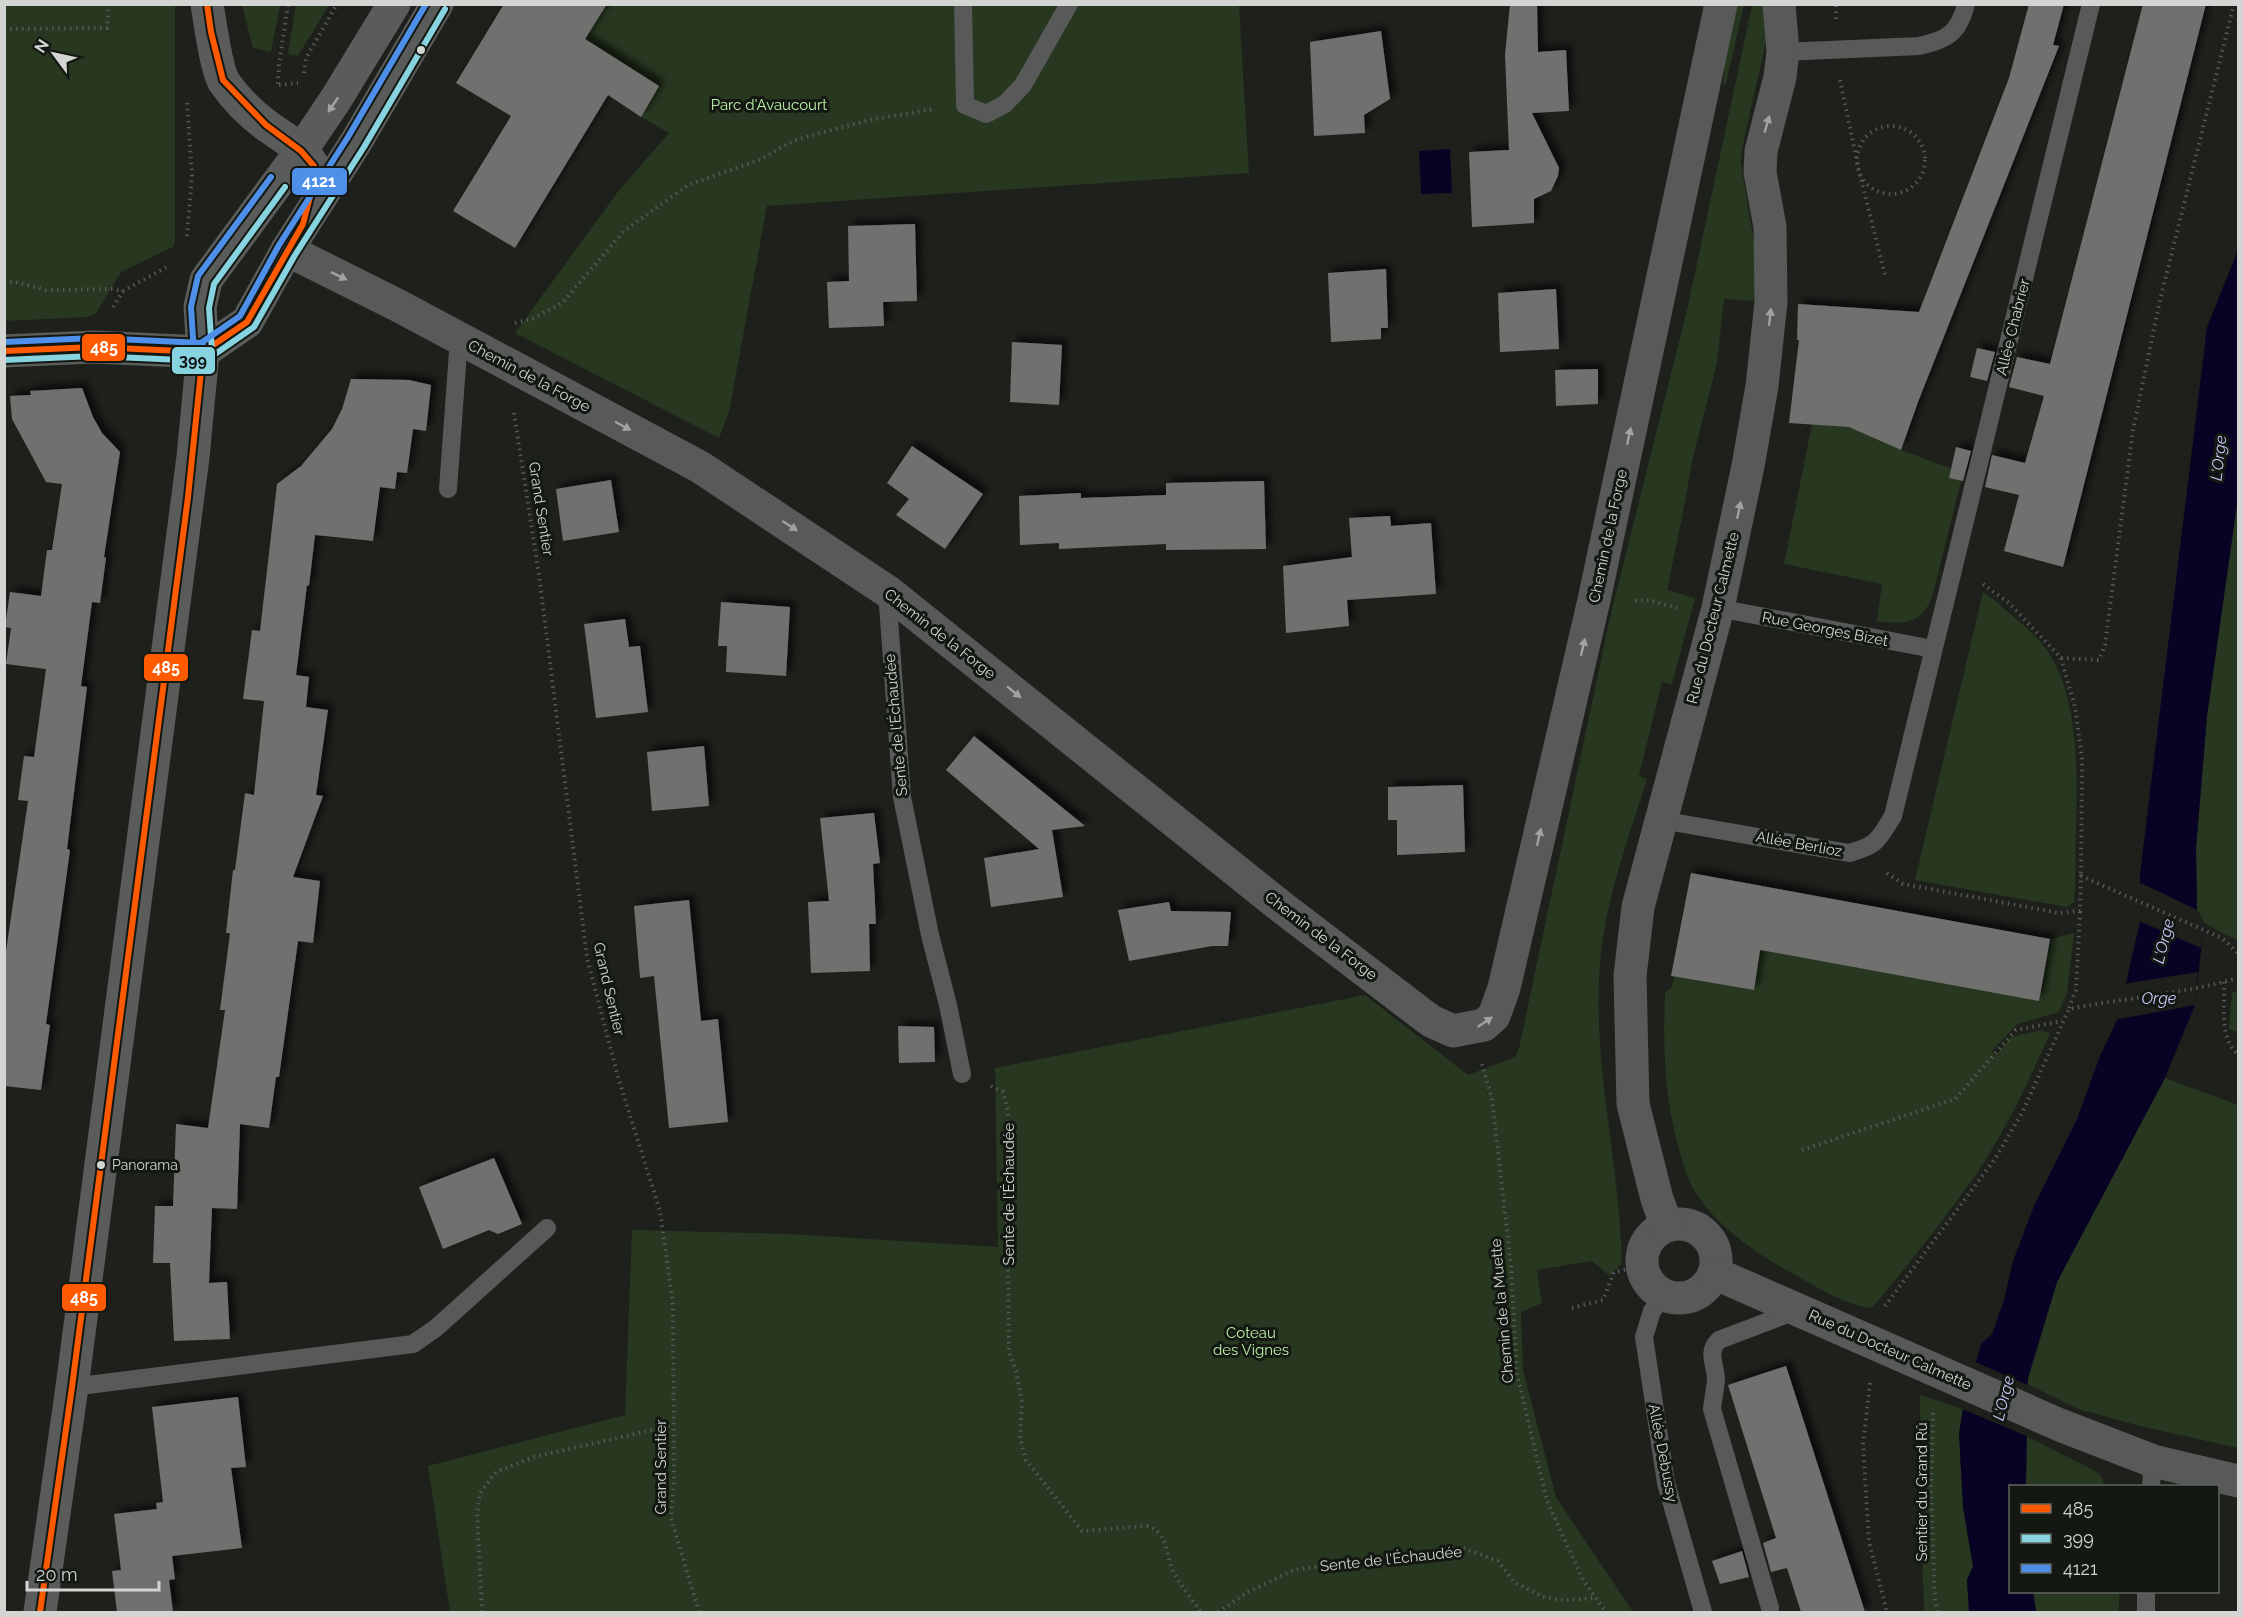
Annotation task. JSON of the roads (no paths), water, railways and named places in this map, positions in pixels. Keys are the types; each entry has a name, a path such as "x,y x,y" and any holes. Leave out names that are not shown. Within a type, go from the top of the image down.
{"main road":[{"path":"207,4 211,32 223,80 266,125 301,151 314,166 315,177 295,237"},
{"path":"40,1612 72,1387 185,520 203,352 200,307 206,280 301,151 394,4"},
{"path":"4,351 94,347 203,352 247,322 295,237 356,142 437,4"}],"street":[{"name":"Chemin de la Forge","path":"295,237 399,306 700,467 887,591 1279,905 1431,1021 1454,1031 1471,1029 1484,1025 1494,1016 1504,988 1594,600 1721,4"},
{"name":"Rue du Docteur Calmette","path":"1666,1226 1633,1104 1630,976 1638,907 1718,608 1748,466 1765,368 1771,302 1770,226 1760,172 1761,151 1780,77 1783,52 1779,4"},
{"path":"1678,1224 1700,1231 1709,1239 1714,1250 1716,1262 1709,1284 1688,1298 1664,1295 1653,1288 1642,1266 1647,1242 1666,1226 1678,1224"},
{"name":"Rue du Docteur Calmette","path":"1714,1273 2060,1425 2152,1474 2238,1481"}],"lane":[{"path":"963,4 965,105 986,114 1005,104 1023,85 1069,4"},
{"path":"1783,52 1919,46 1932,43 1957,29 1966,4"},
{"name":"Allée Chabrier","path":"1933,649 2091,4"},
{"path":"448,489 459,339"},
{"name":"Sente de l'Échaudée","path":"887,591 902,797 930,935 948,1005 962,1074"},
{"name":"Rue Georges Bizet","path":"1718,608 1933,649"},
{"name":"Allée Berlioz","path":"1661,820 1849,853 1871,847 1893,816 1933,649"},
{"path":"72,1387 413,1344 436,1328 547,1228"},
{"name":"Allée Debussy","path":"1664,1295 1652,1311 1644,1337 1666,1483 1703,1612"},
{"path":"1770,1608 1712,1409 1716,1378 1712,1357 1715,1344 1719,1340 1799,1310"},
{"path":"2146,1593 2146,1612"}],"water":[{"path":"1450,149 1452,193 1421,194 1419,151"},
{"name":"Orge","path":"2238,250 2238,497 2207,716 2196,848 2197,910 2204,923 2195,1005 2165,1078 2057,1282 2028,1377 2026,1485 2009,1485 2009,1593 2033,1593 2036,1612 1969,1612 1967,1580 1973,1566 1963,1507 1959,1433 1963,1409 1981,1344 1992,1334 2004,1300 2013,1261 2034,1206 2077,1119 2100,1056 2118,1018 2141,917 2140,874 2207,327"}],"place":[{"name":"Panorama","path":"101,1165"}],"park label":[{"name":"Parc d'Avaucourt","path":"769,105"},
{"name":"Coteau des Vignes","path":"1251,1342"}],"water label":[{"name":"L'Orge","path":"2218,458"},
{"name":"L'Orge","path":"2163,941"},
{"name":"L'Orge","path":"2003,1398"}]}
